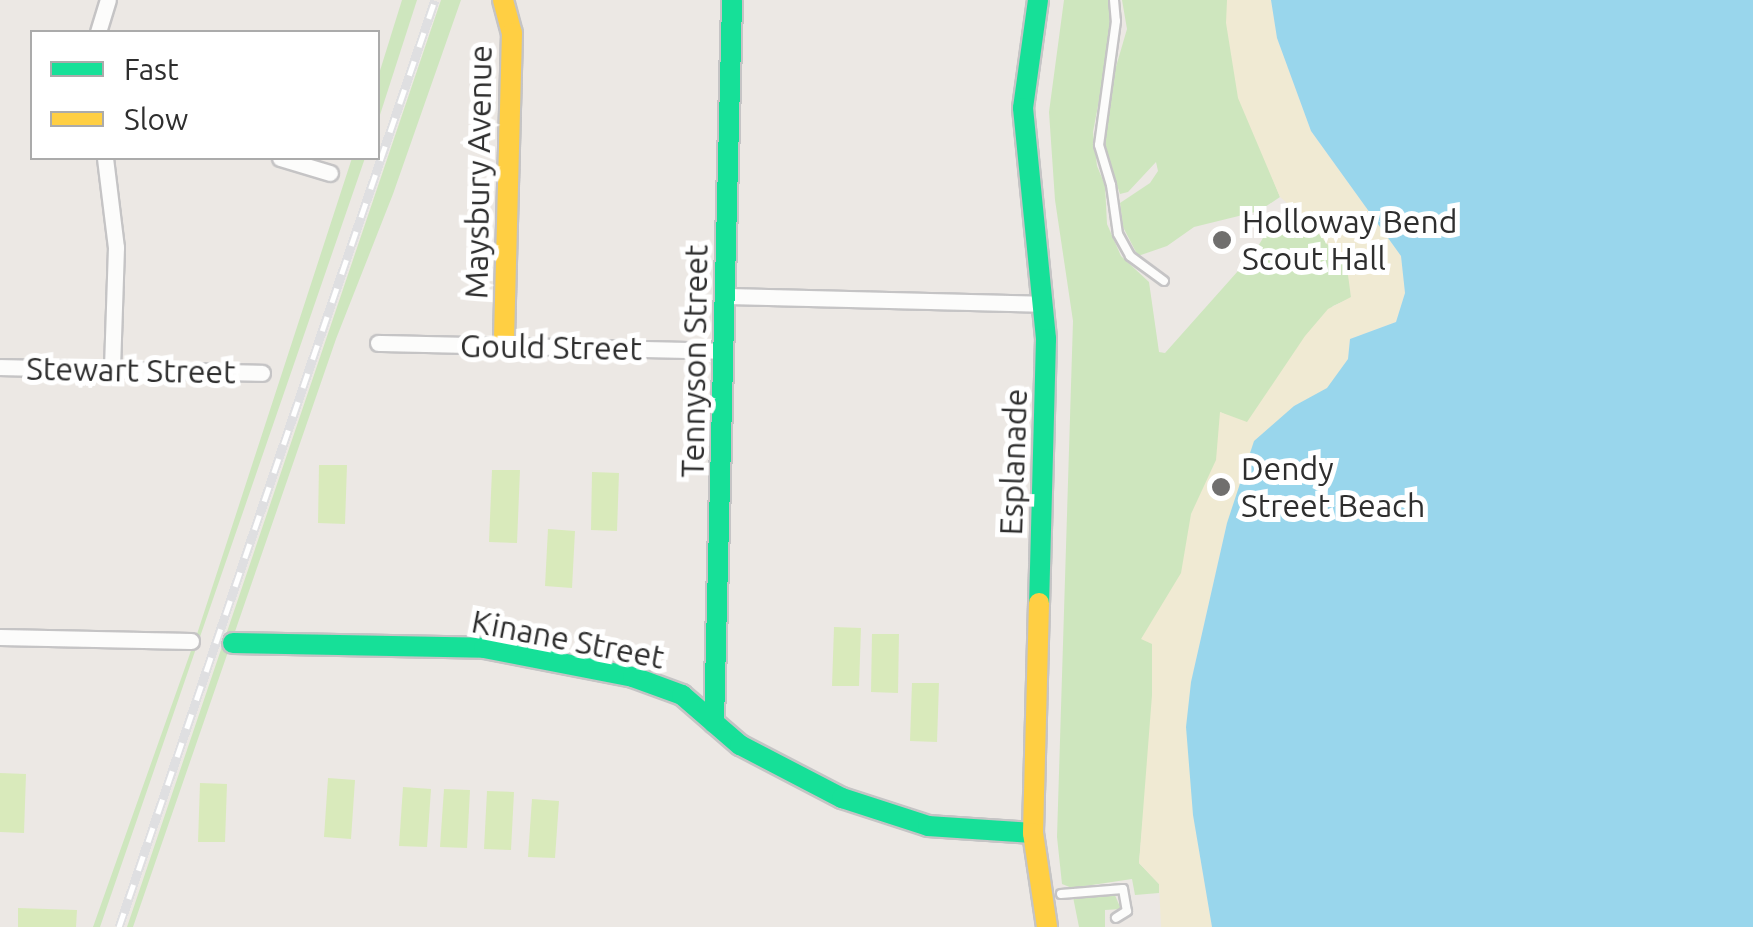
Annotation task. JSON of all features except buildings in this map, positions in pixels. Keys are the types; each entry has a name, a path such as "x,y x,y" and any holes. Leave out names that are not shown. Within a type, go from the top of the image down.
{"street":[{"path":"99,30 108,0"},
{"name":"Maysbury Avenue","path":"503,0 512,33 504,346"},
{"name":"Tennyson Street","path":"714,723 732,0"},
{"name":"Esplanade","path":"1038,0 1023,108 1043,304 1046,400 1034,833 1047,927"},
{"path":"105,160 116,247 112,370"},
{"path":"287,160 330,172"},
{"path":"726,296 1043,304"},
{"name":"Gould Street","path":"378,342 724,351"},
{"name":"Stewart Street","path":"0,367 262,373"},
{"path":"0,636 191,641"},
{"name":"Kinane Street","path":"233,643 505,650 671,688 740,745 800,780 889,815 948,829 1034,833"}],"lane":[{"path":"1114,0 1116,21 1099,146 1112,185 1116,230 1130,256 1164,282"},
{"path":"1061,894 1123,888 1128,912 1116,918"}],"green space":[{"path":"402,0 417,0 380,115 380,71"},
{"path":"441,0 461,0 393,194 336,339 133,927 127,927"},
{"path":"1064,0 1108,0 1112,32 1093,132 1097,166 1105,185 1107,224 1121,256 1149,282 1159,352 1165,353 1254,253 1269,228 1309,220 1350,269 1351,298 1333,306 1247,425 1220,412 1233,427 1160,679 1150,744 1139,863 1159,884 1159,893 1135,895 1132,879 1072,888 1062,884 1057,837 1073,321 1055,200 1049,112"},
{"path":"1122,0 1234,0 1270,172 1280,197 1259,211 1194,227 1167,246 1138,256 1123,227 1120,203 1150,183 1158,171 1156,162 1128,192 1120,194 1103,145 1113,77 1127,29"},
{"path":"351,160 364,160 100,927 93,927 198,631"},
{"path":"319,465 347,465 345,524 318,523"},
{"path":"492,470 520,470 517,543 489,542"},
{"path":"592,472 619,473 617,531 591,530"},
{"path":"548,529 575,531 572,588 545,586"},
{"path":"834,627 861,628 859,686 832,686"},
{"path":"872,634 899,634 898,693 871,692"},
{"path":"912,683 939,683 937,742 910,741"},
{"path":"0,773 26,774 24,833 0,832"},
{"path":"328,778 355,780 351,839 324,837"},
{"path":"200,783 227,784 225,842 198,842"},
{"path":"403,787 431,789 427,847 399,846"},
{"path":"444,789 470,790 467,848 440,847"},
{"path":"487,791 514,792 511,850 484,849"},
{"path":"532,799 559,801 555,858 528,857"},
{"path":"1114,893 1121,909 1105,910 1105,927 1079,927 1073,897"},
{"path":"18,908 77,910 76,927 18,927"}],"sand":[{"name":"Dendy Street Beach","path":"1227,0 1271,0 1277,38 1311,131 1401,256 1405,293 1396,322 1350,339 1348,359 1327,389 1294,406 1227,523 1191,682 1193,815 1212,927 1161,927 1159,884 1139,863 1152,695 1152,644 1141,639 1181,573 1191,514 1216,460 1220,412 1247,422 1305,336 1328,309 1351,297 1347,268 1309,222 1280,197 1238,98 1226,23"}],"water":[{"path":"1271,0 1753,0 1753,927 1212,927 1193,815 1186,727 1191,682 1227,523 1254,441 1294,406 1327,388 1348,359 1350,339 1396,322 1405,293 1401,256 1311,131 1277,38"}],"railway":[{"path":"119,927 435,0"}],"traffic: fast":[{"path":"714,723 732,0"},
{"path":"1038,0 1023,108 1046,339 1039,603"},
{"path":"233,643 484,648 633,677 682,695 740,745 842,798 928,826 1033,833"}],"traffic: slow":[{"path":"503,0 512,33 504,346"},
{"path":"1039,603 1033,833 1047,927"}],"place":[{"name":"Holloway Bend Scout Hall","path":"1222,240"},
{"name":"Dendy Street Beach","path":"1221,487"}]}
